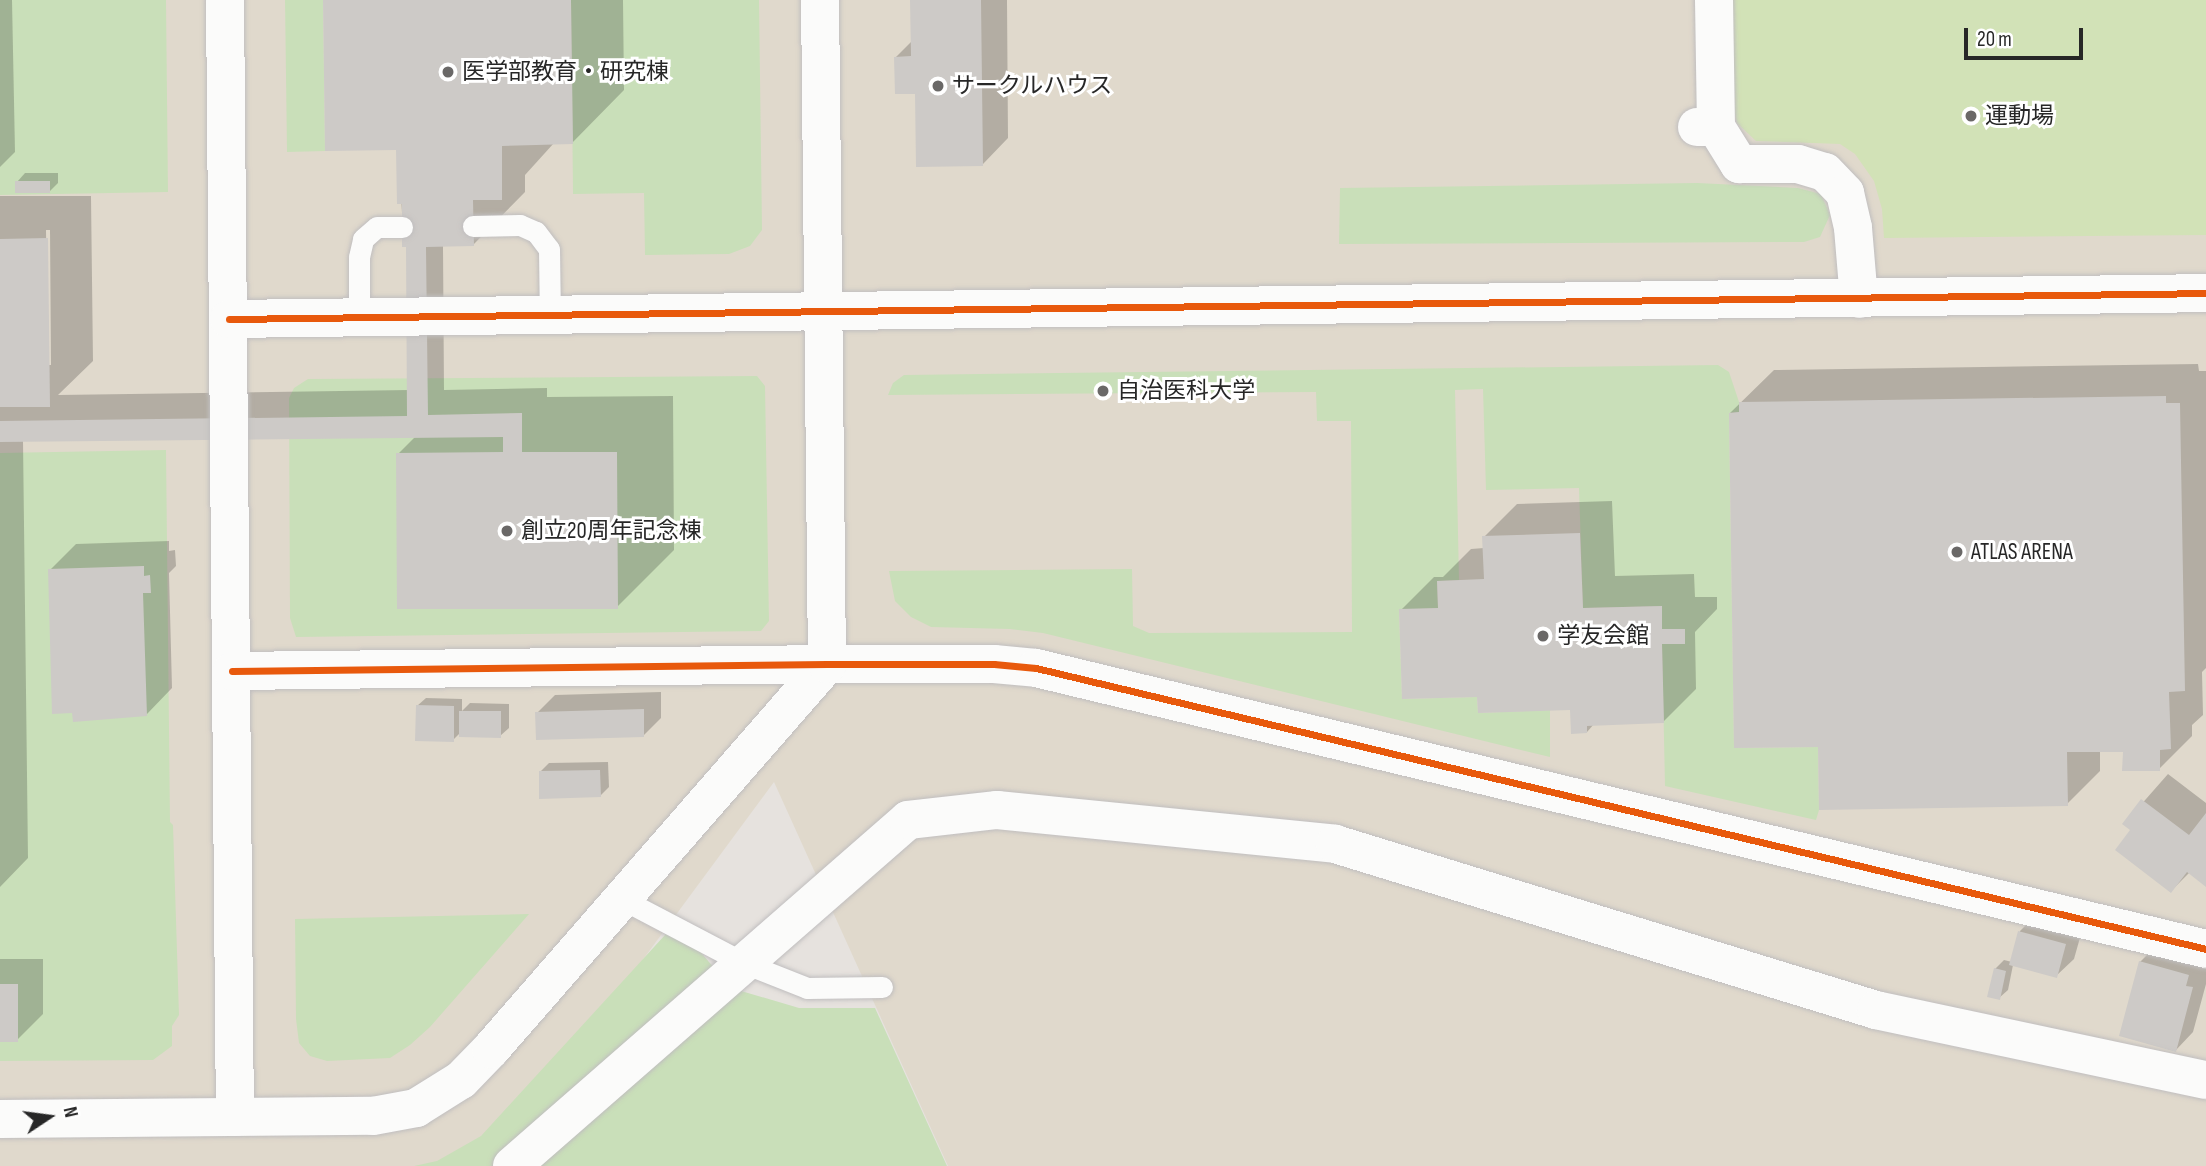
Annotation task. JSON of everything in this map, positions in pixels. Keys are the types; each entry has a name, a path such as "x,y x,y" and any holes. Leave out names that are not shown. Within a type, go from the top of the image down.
{"street":[{"path":"225,0 235,1117"},
{"path":"0,1119 373,1116 416,1108 461,1080 484,1056 827,664 820,0"},
{"path":"1714,0 1706,127 1739,164 1798,164 1825,172 1845,193 1853,228 1859,299"},
{"path":"229,319 550,317 2206,293"},
{"path":"232,671 827,664 994,664 1037,668 2206,949"},
{"path":"512,1166 908,820 997,810 1335,844 1877,1010 2206,1080"}],"lane":[{"path":"473,226 520,225 536,232 549,249 550,317"},
{"path":"359,319 359,257 363,239 377,227 402,228"},
{"path":"622,899 744,962 807,988 882,987"}],"shaded area":[{"name":"自治医科大学","path":"0,0 2206,0 2206,1166 948,1166 774,782 506,1145 484,1166 0,1166"}],"green space":[{"path":"0,0 166,0 168,192 0,195"},
{"path":"285,0 323,0 325,151 287,152"},
{"path":"571,0 759,0 762,230 750,246 729,254 645,255 644,193 573,194"},
{"name":"運動場","path":"1732,0 2206,0 2206,235 1884,238 1882,209 1874,181 1855,154 1840,144 1756,141 1737,123 1734,110"},
{"path":"1697,183 1798,188 1821,194 1830,215 1820,237 1804,242 1339,244 1340,188"},
{"path":"1718,365 1729,372 1739,402 1739,412 1729,413 1734,748 1818,747 1819,810 1816,820 1665,786 1662,644 1685,644 1685,629 1662,629 1661,606 1583,608 1579,488 1486,490 1483,389 1455,390 1459,580 1437,581 1438,608 1399,610 1402,699 1477,697 1478,713 1550,710 1550,757 1043,633 1010,629 931,627 911,617 895,601 889,571 1132,569 1133,626 1149,633 1352,632 1351,421 1317,421 1316,392 888,395 893,383 904,375"},
{"path":"757,376 765,386 769,621 761,631 296,637 290,618 289,398 294,388 308,379"},
{"path":"166,450 170,822 173,825 179,1015 172,1026 172,1046 153,1060 0,1061 0,453"},
{"path":"529,914 430,1027 390,1058 327,1061 310,1056 299,1043 296,1019 295,919"},
{"path":"676,923 731,988 799,1008 875,1008 947,1166 414,1166 437,1161 481,1136"}],"building":[{"path":"323,0 571,0 573,144 502,146 502,200 473,200 474,246 426,247 428,415 522,413 522,452 617,452 618,609 397,609 396,453 503,452 503,437 0,442 0,421 407,416 406,247 402,247 402,204 397,204 396,150 325,151"},
{"name":"サークルハウス","path":"910,0 981,0 983,166 916,167 915,94 895,94 894,57 911,56"},
{"path":"15,181 50,181 50,193 15,193"},
{"path":"48,238 50,407 0,407 0,239"},
{"name":"ATLAS ARENA","path":"2166,396 2166,403 2180,403 2185,691 2169,692 2171,749 2160,750 2160,771 2122,771 2123,752 2067,752 2068,806 1819,810 1818,747 1734,748 1729,413 1739,412 1739,402"},
{"name":"学友会館","path":"1580,533 1583,608 1662,606 1662,629 1685,629 1685,644 1662,644 1664,723 1587,726 1587,733 1571,734 1570,710 1478,713 1477,697 1402,699 1399,609 1438,608 1437,581 1484,579 1482,536"},
{"path":"144,566 144,576 150,575 151,593 143,593 147,716 73,722 72,713 52,714 48,569"},
{"path":"416,705 454,706 454,742 415,741"},
{"path":"644,709 644,737 536,740 535,712"},
{"path":"459,711 501,711 501,738 459,737"},
{"path":"600,770 601,797 539,799 539,771"},
{"path":"2141,799 2189,835 2206,813 2206,887 2187,872 2171,893 2115,850 2130,830 2122,824"},
{"path":"2018,931 2066,944 2057,978 2009,965"},
{"path":"2139,961 2189,975 2186,986 2193,987 2176,1052 2119,1036"},
{"path":"1994,968 2006,971 2000,1000 1987,997"},
{"path":"0,984 18,984 18,1042 0,1042"}],"cycle path":[{"path":"229,319 2206,293"},
{"path":"232,671 827,664 994,664 1036,668 2206,949"}],"place":[{"name":"医学部教育・研究棟","path":"448,72"},
{"name":"サークルハウス","path":"938,86"},
{"name":"運動場","path":"1971,116"},
{"name":"自治医科大学","path":"1103,391"},
{"name":"創立20周年記念棟","path":"507,531"},
{"name":"ATLAS ARENA","path":"1957,552"},
{"name":"学友会館","path":"1543,636"}]}
